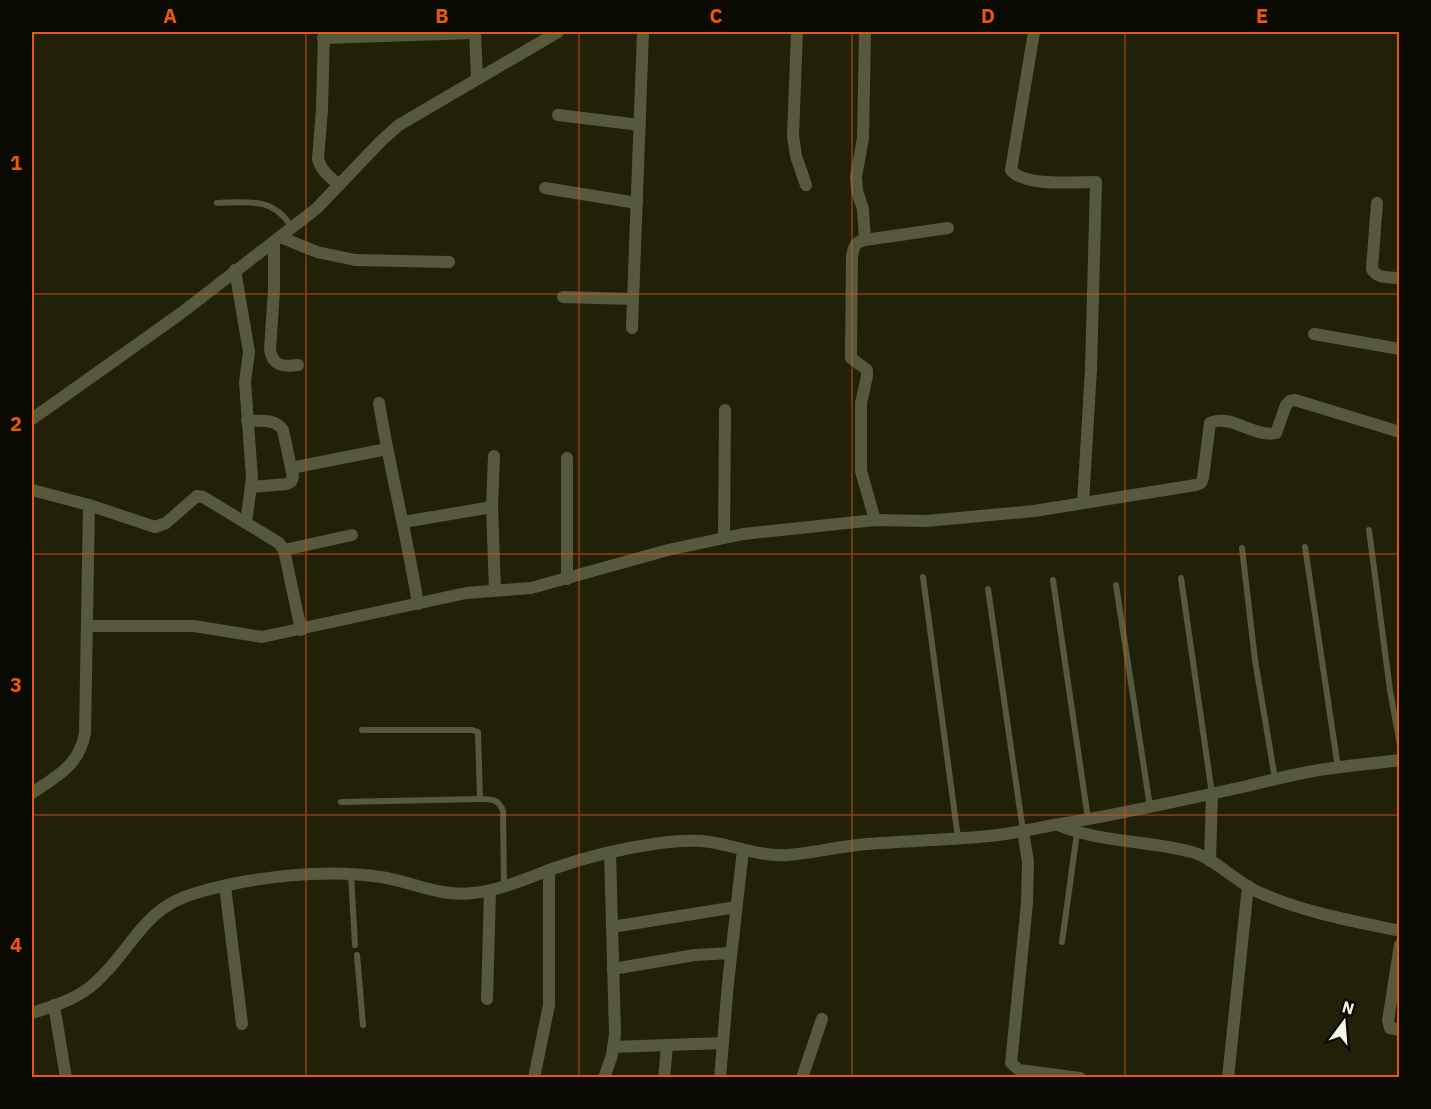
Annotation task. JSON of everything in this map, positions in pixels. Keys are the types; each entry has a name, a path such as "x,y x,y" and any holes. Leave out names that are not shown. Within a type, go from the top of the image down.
{"street":[{"path":"339,185 325,173 318,159 324,35 475,32 477,78"},
{"path":"32,419 180,314 316,209 399,125 558,32"},
{"path":"632,328 643,32"},
{"path":"797,32 793,136 796,156 806,185"},
{"path":"865,32 863,138 856,177 863,209 865,240"},
{"path":"1034,32 1011,170 1016,176 1030,181 1096,182 1083,503"},
{"path":"558,115 640,125"},
{"path":"545,188 637,203"},
{"path":"1377,203 1372,268 1380,277 1400,278"},
{"path":"875,520 861,471 861,403 867,370 851,358 854,246 865,240 948,228"},
{"path":"277,240 355,260 449,262"},
{"path":"277,240 270,350 275,363 284,367 298,365"},
{"path":"235,270 249,352 245,382 251,487 246,523"},
{"path":"563,297 633,299"},
{"path":"1314,334 1400,349"},
{"path":"87,626 194,626 262,637 466,593 531,588 668,550 724,538 784,529 875,520 926,521 1034,511 1201,483 1210,423 1223,421 1263,433 1276,433 1286,405 1295,400 1400,432"},
{"path":"380,403 418,604"},
{"path":"724,538 725,410"},
{"path":"247,421 279,424 283,430 291,468 291,482 287,484 251,487"},
{"path":"291,468 387,449"},
{"path":"494,456 492,507 495,590"},
{"path":"567,458 567,579"},
{"path":"32,490 159,527 193,498 199,496 279,543 284,550 301,630"},
{"path":"32,793 72,765 84,743 89,505"},
{"path":"403,522 492,507"},
{"path":"284,550 352,535"},
{"path":"32,1013 81,994 94,984 141,928 175,900 225,886 308,874 351,874 387,878 437,892 454,894 490,891 610,852 687,841 709,842 743,850 788,855 867,844 1023,831 1088,820 1312,771 1400,760"},
{"path":"1210,861 1212,794"},
{"path":"1058,825 1077,833 1193,852 1259,892 1303,908 1400,931"},
{"path":"1023,831 1028,862 1027,903 1011,1062 1019,1070 1080,1077"},
{"path":"720,1077 743,850"},
{"path":"604,1077 613,1047 610,852"},
{"path":"534,1077 549,1005 549,870"},
{"path":"225,886 242,1024"},
{"path":"1228,1077 1248,886"},
{"path":"487,999 490,891"},
{"path":"612,927 736,907"},
{"path":"1400,945 1388,1021 1390,1028 1400,1030"},
{"path":"613,969 696,955 731,953"},
{"path":"54,1005 66,1077"},
{"path":"802,1077 822,1019"},
{"path":"613,1047 723,1043"},
{"path":"664,1077 667,1045"}],"lane":[{"path":"217,203 254,202 269,206 286,219 292,228"},
{"path":"1369,530 1390,690 1400,745"},
{"path":"1305,547 1338,768"},
{"path":"1242,548 1256,660 1275,780"},
{"path":"923,577 958,838"},
{"path":"1181,578 1212,794"},
{"path":"1053,580 1088,820"},
{"path":"1116,585 1150,807"},
{"path":"988,589 1023,831"},
{"path":"362,730 472,730 478,732 480,799"},
{"path":"341,802 493,799 498,802 503,811 504,887"},
{"path":"1062,942 1077,833"},
{"path":"351,874 355,945"},
{"path":"357,955 363,1025"}]}
